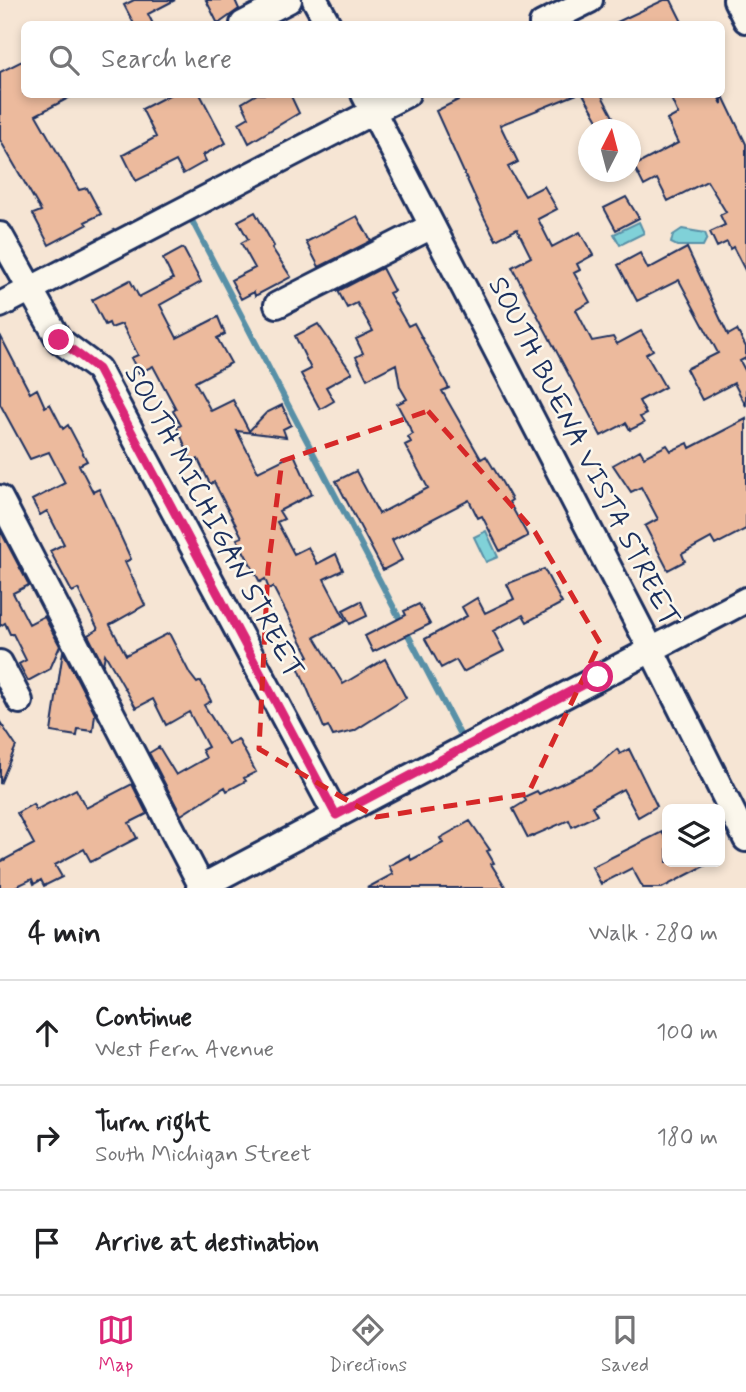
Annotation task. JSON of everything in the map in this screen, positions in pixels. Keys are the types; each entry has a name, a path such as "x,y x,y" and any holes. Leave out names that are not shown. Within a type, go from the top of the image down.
{"street":[{"path":"249,21 289,0"},
{"path":"315,0 326,21"},
{"path":"548,21 590,0"},
{"path":"736,0 746,20"},
{"path":"0,305 369,103 390,98"},
{"name":"SOUTH BUENA VISTA STREET","path":"369,103 746,839"},
{"path":"277,305 432,226"},
{"name":"SOUTH MICHIGAN STREET","path":"0,235 59,340 98,369 336,815"},
{"path":"0,498 201,887 746,600"},
{"path":"0,663 20,701"}],"highlighted area":[{"path":"428,411 535,532 600,643 528,794 376,817 259,749 268,569 282,461"}],"water":[{"path":"639,222 644,233 620,245 614,234"},
{"path":"682,229 705,233 707,238 703,246 677,246 671,243 673,235"},
{"path":"486,531 498,557 486,562 474,537"}],"building":[{"path":"134,0 175,0 148,14 152,21 132,21 124,5"},
{"path":"206,0 235,0 239,9 222,21 216,21"},
{"path":"664,0 671,0 682,21 619,21"},
{"path":"21,62 21,98 68,98 36,115 79,190 87,188 101,214 85,222 87,225 49,245 33,214 41,211 0,140 0,72"},
{"path":"163,98 202,98 226,143 203,155 206,161 183,174 176,161 136,181 123,155 156,137 142,109"},
{"path":"250,98 292,98 299,113 249,143 239,123 249,117 242,103"},
{"path":"462,98 567,98 500,125 518,162 508,167 525,196 544,186 557,209 538,219 552,247 580,232 593,255 577,264 580,270 574,273 590,302 576,310 592,341 613,337 617,344 641,331 653,350 646,354 665,387 639,401 646,414 640,417 644,423 630,430 626,423 601,436 512,267 531,257 517,229 496,240 436,111"},
{"path":"585,98 603,98 614,119 598,119"},
{"path":"671,98 719,98 722,104 724,98 746,144 746,272 733,247 730,249 727,242 717,247 710,232 725,225 720,215 726,212 707,181 668,201 657,179 644,186 641,180 641,162 678,143 667,120 678,114"},
{"path":"626,197 639,218 616,230 604,208"},
{"path":"255,212 274,246 272,248 291,277 255,296 254,292 241,299 231,280 255,268 241,243 248,239 238,221"},
{"path":"357,216 371,241 319,267 306,242"},
{"path":"183,248 201,282 160,305 177,338 218,317 225,334 217,338 231,363 195,382 211,411 233,400 249,431 266,413 282,405 291,425 283,429 286,437 237,431 258,472 294,454 312,494 279,511 284,519 277,522 294,554 308,547 317,564 336,554 343,570 324,579 346,621 315,637 343,684 385,659 406,698 354,731 333,736 328,726 324,728 296,662 309,656 273,587 269,589 265,579 260,582 237,539 242,537 214,482 210,484 198,459 192,462 177,427 181,425 173,411 176,409 153,366 139,373 131,358 138,355 122,324 111,328 109,323 105,325 92,300 130,280 139,297 173,279 163,259"},
{"path":"687,248 728,335 737,330 746,347 746,358 740,361 746,372 746,406 734,383 702,400 686,369 718,353 679,280 637,301 618,265 640,253 648,269"},
{"path":"382,268 394,291 389,293 408,326 414,323 449,388 442,391 481,459 486,456 500,479 528,536 500,551 482,516 478,518 469,500 392,540 402,560 383,570 336,481 356,471 379,514 428,488 405,445 411,442 408,437 413,434 397,404 407,399 400,387 396,364 367,379 356,357 363,353 356,339 373,331 357,303 347,308 338,291"},
{"path":"318,324 352,373 326,387 334,401 320,409 301,374 311,369 295,336"},
{"path":"0,335 30,393 37,389 45,407 50,404 63,429 68,425 87,461 79,465 93,492 99,489 131,559 125,562 145,605 110,625 126,655 169,633 190,674 197,683 201,681 211,701 204,705 228,744 238,739 256,772 244,778 246,781 227,791 225,787 181,815 149,753 159,747 176,775 206,758 202,750 208,747 189,712 166,725 153,699 136,708 105,654 103,665 88,635 98,629 78,589 72,592 50,551 64,544 47,511 40,515 32,500 65,483 49,452 30,459 0,404"},
{"path":"746,419 746,529 715,545 711,538 682,554 685,561 668,570 645,526 658,519 641,487 631,492 613,465 640,450 644,457 667,445 671,451 688,443 690,448"},
{"path":"0,530 29,585 13,593 29,624 44,616 60,646 50,669 28,681 19,664 26,660 13,634 10,634 5,623 0,626"},
{"path":"544,569 562,603 527,622 523,615 493,631 504,651 463,672 456,660 441,668 425,639 467,616 462,607 477,598 485,613 514,599 507,584"},
{"path":"361,601 367,616 350,624 343,610"},
{"path":"419,604 430,624 373,652 365,636 406,615 404,611"},
{"path":"63,651 95,714 93,731 78,729 77,736 51,732"},
{"path":"0,722 16,746 0,784"},
{"path":"617,749 620,754 629,749 657,806 638,817 623,789 592,806 597,815 572,827 569,820 528,838 513,809 526,801 524,797 537,791 539,794 593,769"},
{"path":"132,784 147,814 129,823 137,838 91,862 84,849 55,865 62,877 44,886 41,880 34,884 32,879 13,888 0,888 0,862 34,844 17,813 33,804 36,810 76,789 86,808"},
{"path":"470,821 490,850 487,851 494,863 491,864 506,888 367,888 393,874 389,866 409,855 411,860 443,843 440,838"},
{"path":"662,832 662,867 702,867 662,888 643,888 632,868 601,884 592,867"}],"waterway":[{"path":"188,213 465,744"}],"route":[{"path":"59,340 98,369 336,815 598,677"}]}
